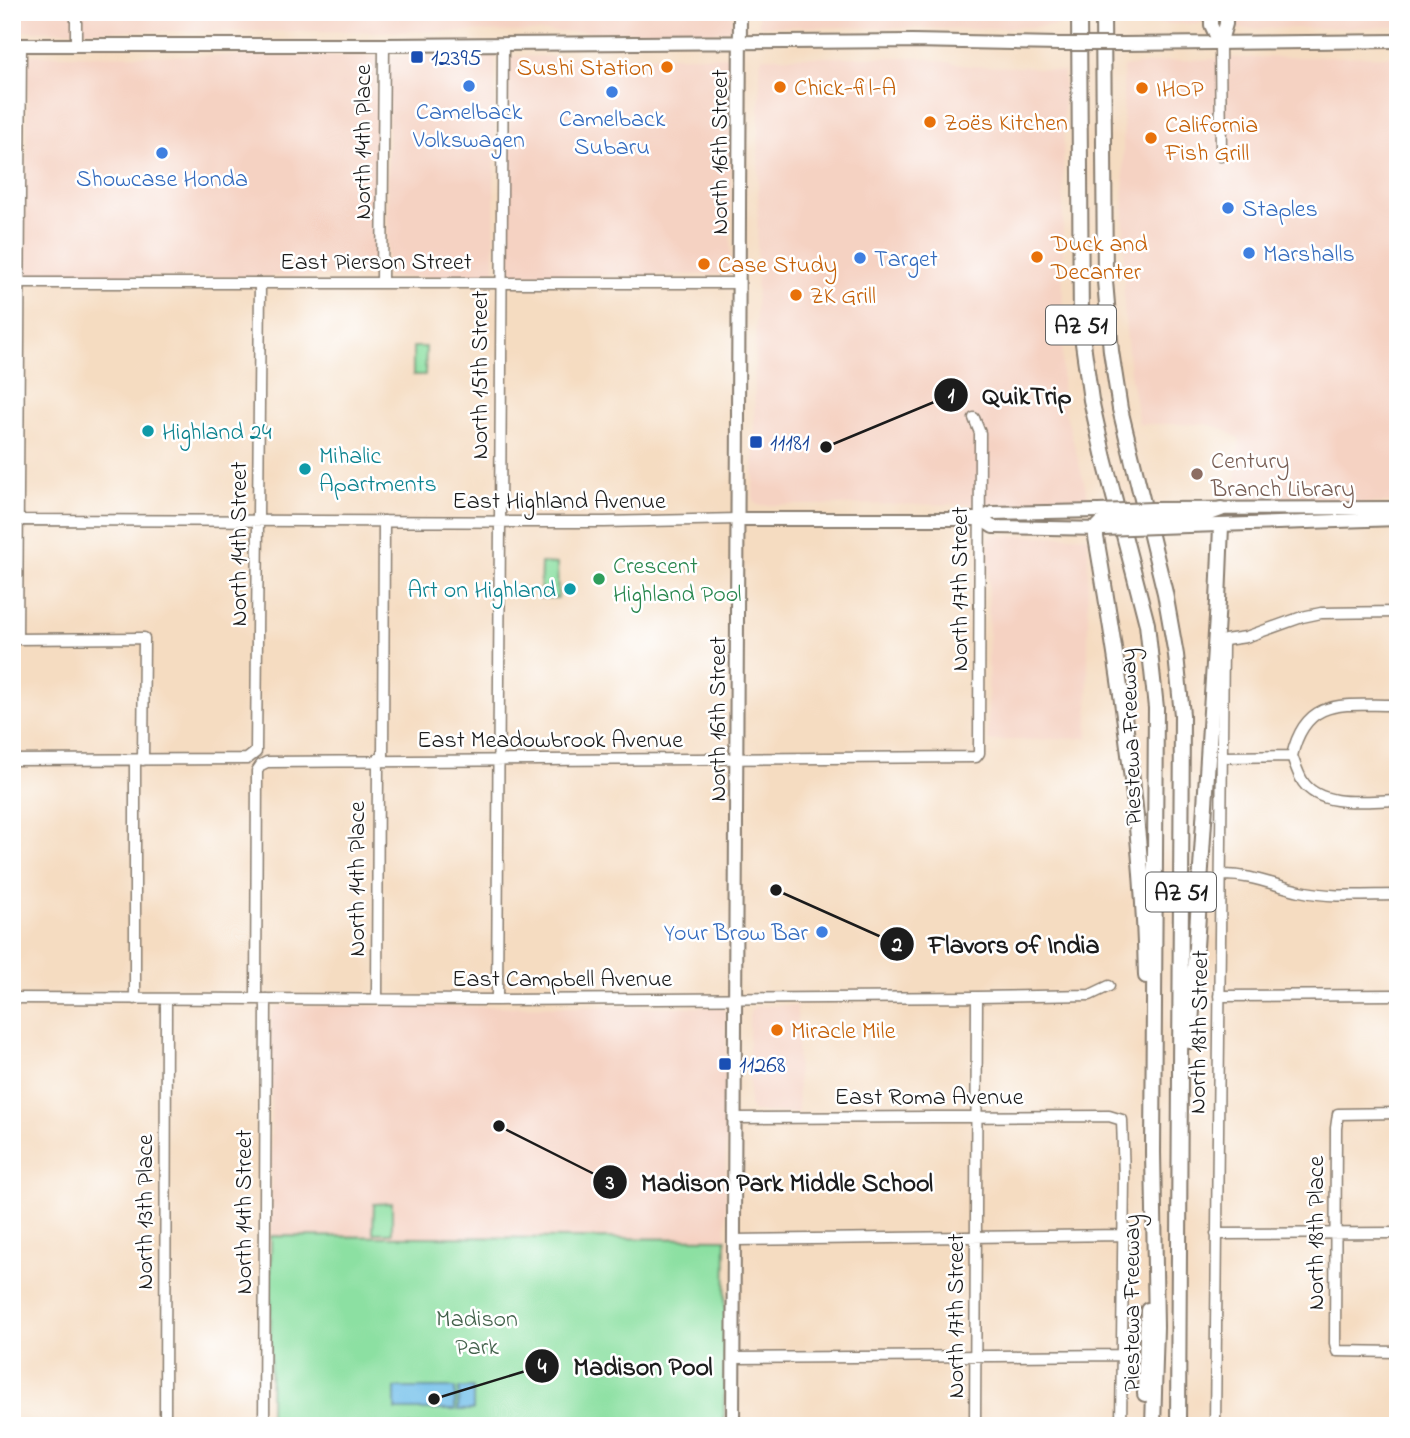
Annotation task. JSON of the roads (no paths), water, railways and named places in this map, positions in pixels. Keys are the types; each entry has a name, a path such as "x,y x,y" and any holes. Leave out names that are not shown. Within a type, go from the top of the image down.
{"highway":[{"name":"Piestewa Freeway","path":"1079,12 1081,329 1091,400 1147,624 1156,708 1153,1152 1156,1328 1153,1426"},
{"name":"Piestewa Freeway","path":"1103,12 1105,281 1111,351 1120,409 1167,605 1176,655 1182,715 1178,1426"},
{"path":"1153,1152 1146,1076 1144,920 1139,847 1100,523 1113,519 1199,517 1221,509"},
{"path":"1181,1154 1189,1078 1221,526"},
{"path":"1144,1426 1146,1328 1153,1259"},
{"path":"1180,1262 1187,1326 1188,1426"}],"main road":[{"name":"North 16th Street","path":"733,1426 740,12"},
{"path":"1211,12 1212,25 1220,44"},
{"path":"1220,44 1226,24 1226,12"},
{"path":"16,45 915,41 1220,44 1398,41"},
{"path":"1221,526 1221,509 1398,508"},
{"name":"East Highland Avenue","path":"738,519 980,519 992,513 1100,523"},
{"path":"1155,518 1221,526 1398,519"}],"street":[{"path":"76,12 76,45"},
{"name":"North 15th Street","path":"497,1000 503,44"},
{"path":"1220,44 1221,156"},
{"path":"16,45 15,639 144,638 135,999"},
{"name":"North 14th Place","path":"382,282 384,45"},
{"name":"East Pierson Street","path":"15,283 739,283"},
{"name":"North 14th Street","path":"139,760 247,759 252,757 257,747 260,283"},
{"name":"North 17th Street","path":"974,418 980,433 979,753 974,758"},
{"name":"East Highland Avenue","path":"15,520 604,522 738,519"},
{"name":"North 14th Place","path":"377,999 384,521"},
{"name":"North 18th Street","path":"1215,1426 1223,645 1225,640 1321,613 1398,612"},
{"path":"1398,705 1338,706 1323,709 1303,724 1296,737 1292,756 1303,782 1316,794 1334,800 1398,800"},
{"path":"1223,757 1292,756"},
{"name":"East Meadowbrook Avenue","path":"257,771 261,765 272,761 974,758"},
{"path":"12,760 139,760"},
{"name":"North 14th Street","path":"257,771 264,1426"},
{"path":"1221,875 1255,878 1301,892 1398,895"},
{"name":"East Campbell Avenue","path":"12,998 497,1000 978,997 1090,995 1109,986"},
{"path":"1219,996 1398,995"},
{"name":"North 17th Street","path":"975,1426 978,997"},
{"name":"North 13th Place","path":"165,1426 166,999"},
{"name":"North 18th Place","path":"1398,1113 1338,1114 1335,1343 1337,1351 1398,1352"},
{"name":"East Roma Avenue","path":"735,1118 1109,1116 1122,1120 1123,1235"},
{"path":"1216,1234 1398,1233"},
{"path":"735,1240 1123,1235 1121,1426"},
{"path":"734,1358 1122,1355"}],"water":[{"path":"395,1388 455,1388 455,1410 395,1410"},
{"path":"459,1388 473,1388 473,1410 458,1410"}],"place":[{"name":"12395","path":"417,57"},
{"name":"Sushi Station","path":"667,67"},
{"name":"Camelback Volkswagen","path":"469,86"},
{"name":"Chick-fil-A","path":"780,87"},
{"name":"IHOP","path":"1142,88"},
{"name":"Camelback Subaru","path":"612,92"},
{"name":"Zoës Kitchen","path":"930,122"},
{"name":"California Fish Grill","path":"1151,138"},
{"name":"Showcase Honda","path":"162,153"},
{"name":"Staples","path":"1228,208"},
{"name":"Marshalls","path":"1249,253"},
{"name":"Duck and Decanter","path":"1037,257"},
{"name":"Target","path":"860,258"},
{"name":"Case Study","path":"704,264"},
{"name":"ZK Grill","path":"796,295"},
{"name":"Highland 24","path":"148,431"},
{"name":"11181","path":"756,442"},
{"name":"QuikTrip","path":"826,447"},
{"name":"Mihalic Apartments","path":"305,469"},
{"name":"Century Branch Library","path":"1197,474"},
{"name":"Crescent Highland Pool","path":"599,579"},
{"name":"Art on Highland","path":"570,589"},
{"name":"Flavors of India","path":"776,890"},
{"name":"Your Brow Bar","path":"822,932"},
{"name":"Miracle Mile","path":"777,1030"},
{"name":"11268","path":"725,1064"},
{"name":"Madison Park Middle School","path":"499,1126"},
{"name":"Madison Pool","path":"434,1399"}],"park label":[{"name":"Madison Park","path":"477,1332"}]}
